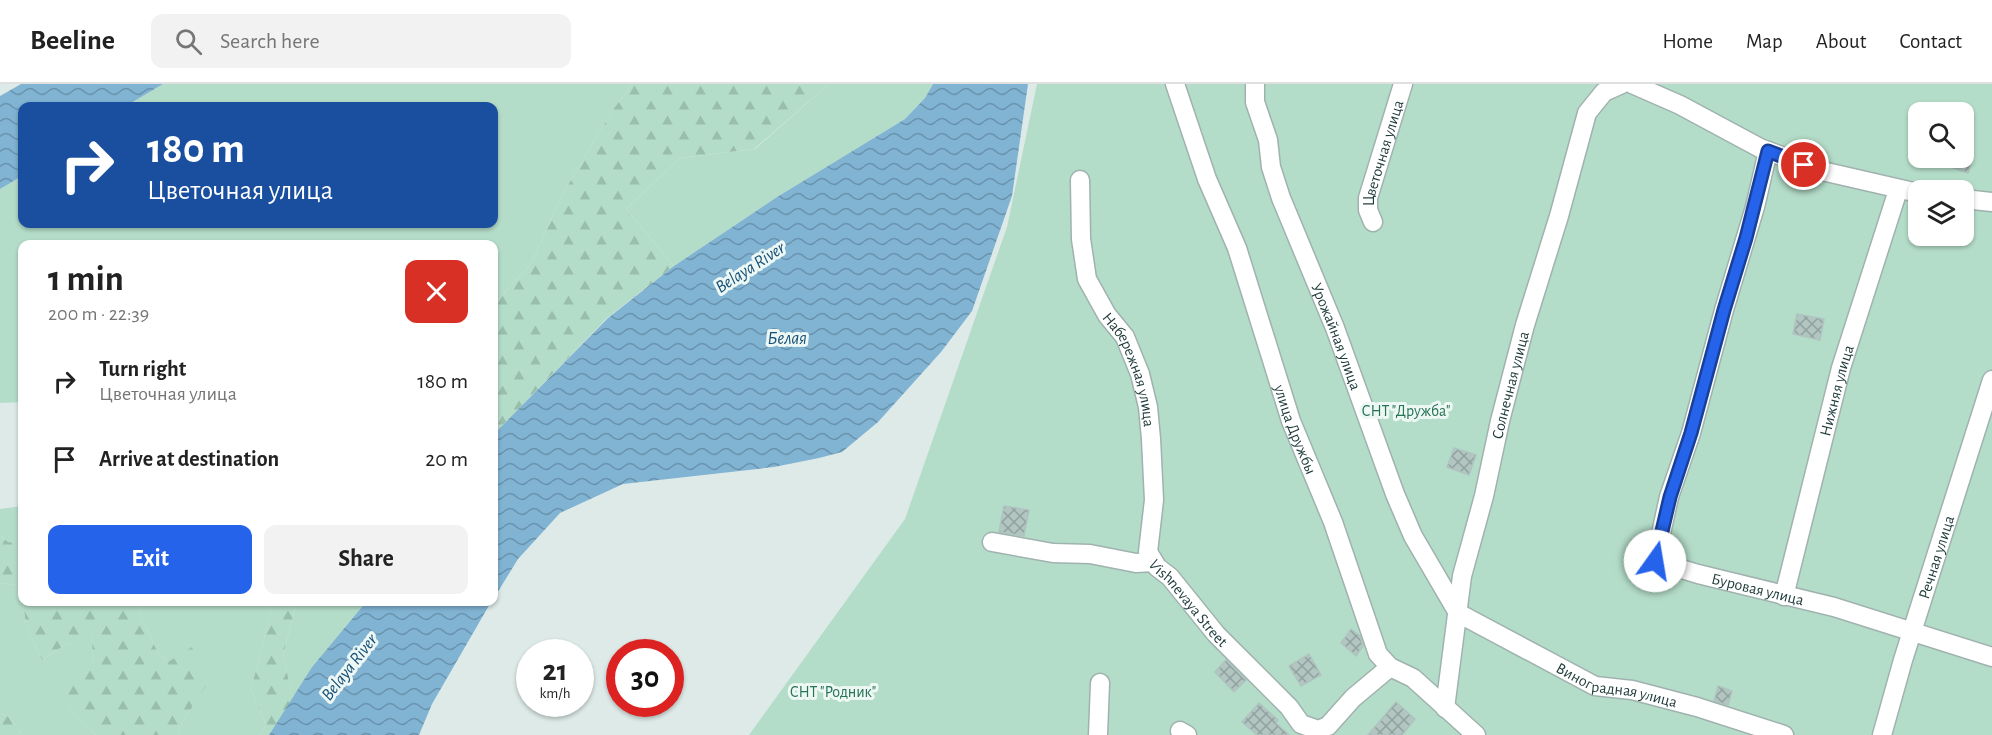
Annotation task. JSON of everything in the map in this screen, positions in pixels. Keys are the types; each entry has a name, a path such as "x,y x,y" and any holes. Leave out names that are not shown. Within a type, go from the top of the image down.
{"street":[{"name":"улица Дружбы","path":"1175,84 1207,179 1237,248 1291,421 1333,522 1378,654 1390,667 1413,678 1476,735"},
{"name":"Урожайная улица","path":"1255,84 1255,102 1268,140 1271,168 1281,198 1335,328 1395,494 1413,536 1458,613"},
{"name":"Цветочная улица","path":"1373,222 1368,210 1368,198 1403,84"},
{"name":"Солнечная улица","path":"1445,708 1462,576 1484,496 1500,421 1587,113 1604,92 1622,84"},
{"path":"1632,84 1680,105 1768,151 1822,171 1878,182 1908,192"},
{"name":"Буровая улица","path":"1768,151 1691,433 1670,497 1655,561 1698,574 1834,607 1992,657"},
{"name":"Набережная улица","path":"1080,180 1081,239 1088,279 1107,315 1125,337 1140,374 1148,407 1154,500 1148,552 1154,562"},
{"name":"Нижняя улица","path":"1784,596 1841,368 1898,190"},
{"path":"1974,200 1992,202"},
{"name":"Речная улица","path":"1882,735 1912,633 1987,416 1992,380"},
{"name":"Vishnevaya Street","path":"992,542 1053,553 1090,554 1136,563 1154,562 1170,577 1216,634 1289,707 1301,724 1318,730 1328,726 1361,690 1390,667"},
{"name":"Виноградная улица","path":"1458,613 1595,686 1632,690 1697,707 1784,735"},
{"path":"1098,735 1100,683"}],"green space":[{"path":"163,84 632,84 612,111 562,195 531,264 498,300 498,240 18,240 18,402 0,403 0,189 18,178 18,228 498,228 498,102 133,102"},
{"path":"632,84 829,84 754,149 680,158 626,209 674,266 607,318 498,430 498,300 531,264 562,195 612,111"},
{"path":"829,84 933,84 925,98 905,119 777,197 674,266 626,209 680,158 755,149"},
{"name":"СНТ \"Дружба\"","path":"1037,84 1992,84 1992,735 749,735 905,519 1007,227"},
{"path":"18,507 18,543 8,542 0,535 0,509"},
{"path":"0,535 8,542 18,543 18,586 0,583"},
{"path":"0,583 18,586 18,606 24,606 26,625 42,660 66,644 91,635 94,661 68,707 96,735 22,735 11,718 0,713"},
{"path":"24,606 137,606 157,651 168,662 192,647 207,684 180,726 178,735 96,735 68,707 65,685 94,662 91,636 66,644 42,660 26,625"},
{"path":"137,606 272,606 251,690 266,724 260,735 178,735 180,726 207,683 168,662 157,651"},
{"path":"272,606 296,606 283,655 293,699 269,735 260,735 266,724 251,690"},
{"path":"296,606 363,606 312,667 293,699 283,655"},
{"path":"0,713 11,718 22,735 0,735"}],"water":[{"path":"21,84 163,84 133,102 18,102 18,178 0,189 0,96"},
{"name":"Белая","path":"933,84 1028,84 1012,196 972,311 941,352 878,422 842,452 774,467 623,484 560,513 518,559 498,592 498,430 608,318 674,266 777,197 905,119 925,98"},
{"name":"Belaya River","path":"363,606 489,606 432,704 419,735 269,735 312,667"}],"building":[{"path":"1954,168 1970,168 1968,173"},
{"path":"1797,314 1824,319 1820,340 1793,334"},
{"path":"1454,448 1476,455 1469,475 1447,467"},
{"path":"1004,506 1029,510 1024,536 999,532"},
{"path":"1351,629 1360,636 1363,646 1356,656 1341,643"},
{"path":"1309,654 1321,675 1301,686 1289,666"},
{"path":"1226,660 1246,680 1234,692 1215,672"},
{"path":"1718,686 1732,691 1728,705 1714,701"},
{"path":"1396,702 1415,719 1402,735 1368,735"},
{"path":"1259,703 1278,720 1276,723 1289,735 1257,735 1242,722"}],"route":[{"path":"1655,561 1670,497 1691,433 1705,376 1755,207 1768,151 1804,165"}],"park label":[{"name":"СНТ \"Родник\"","path":"833,691"}]}
